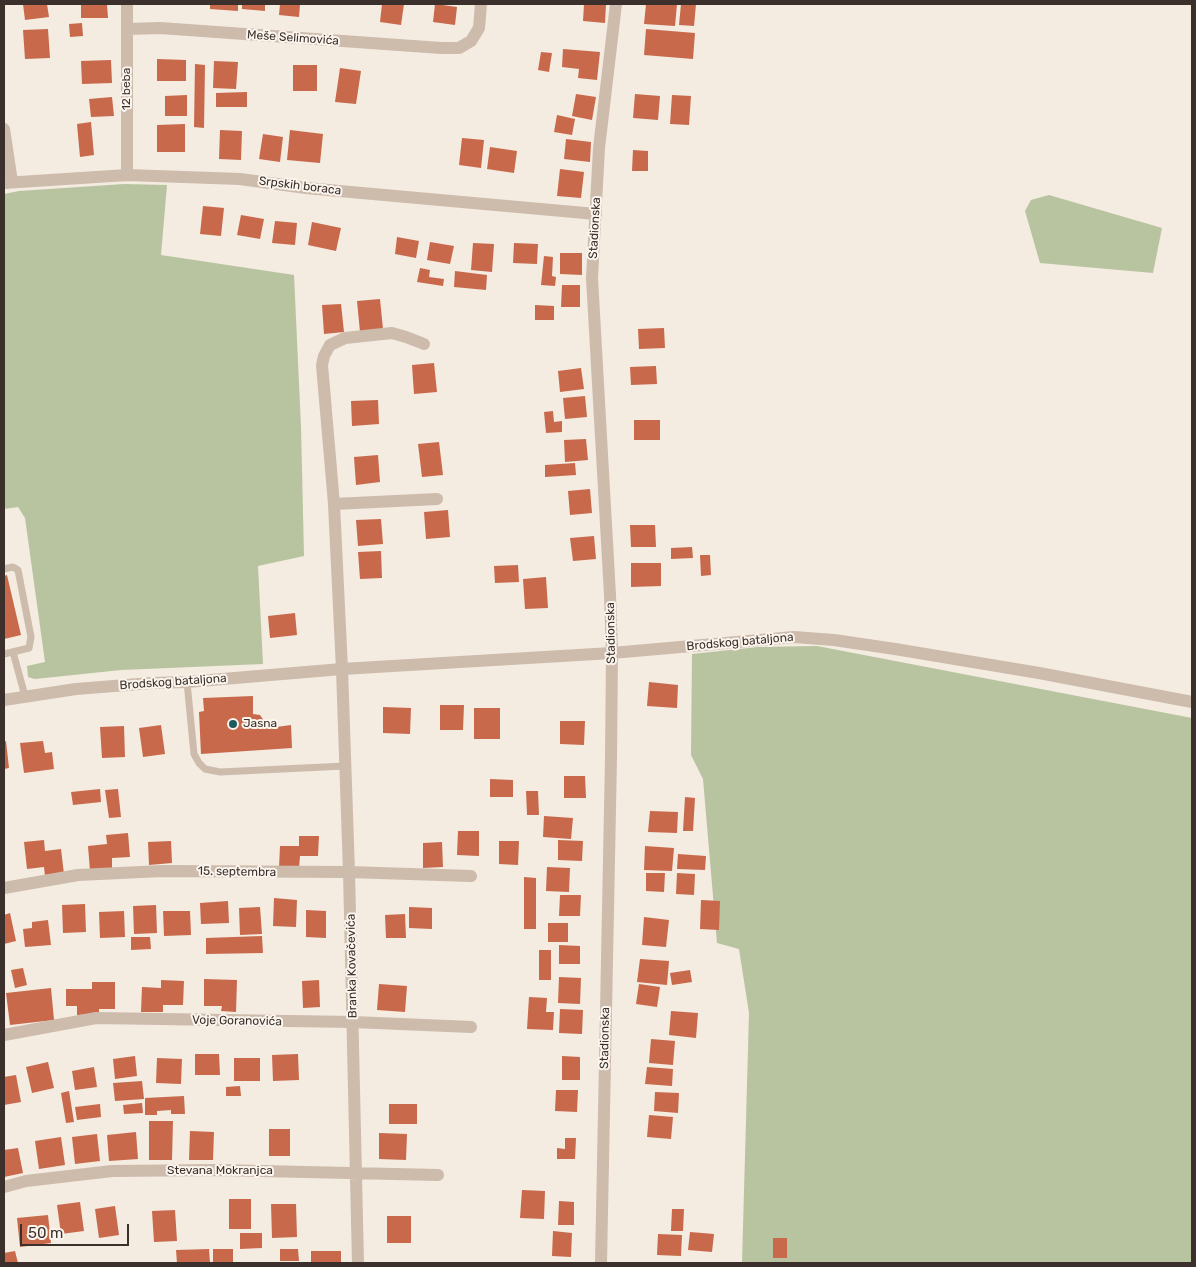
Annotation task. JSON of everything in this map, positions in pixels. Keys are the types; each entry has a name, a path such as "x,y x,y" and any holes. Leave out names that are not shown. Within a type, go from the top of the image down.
{"street":[{"name":"12 beba","path":"127,4 127,174"},
{"name":"Meše Selimovića","path":"127,29 160,28 432,48 459,48 471,41 479,28 482,4"},
{"name":"Stadionska","path":"601,1263 612,653 592,278 599,148 616,4"},
{"path":"4,129 8,182"},
{"name":"Srpskih boraca","path":"8,182 127,174 240,179 306,188 596,214"},
{"path":"342,669 334,504 322,365 324,356 330,345 345,338 392,333 424,344"},
{"path":"334,504 437,499"},
{"name":"Brodskog bataljona","path":"4,700 152,682 188,682 342,669 612,653 794,636 834,640 1039,673 1192,702"},
{"name":"Branka Kovačevića","path":"342,669 349,872 358,1263"},
{"name":"15. septembra","path":"4,888 78,875 144,872 349,872 471,876"},
{"name":"Voje Goranovića","path":"4,1034 96,1018 353,1022 471,1027"},
{"name":"Stevana Mokranjca","path":"4,1186 26,1181 112,1171 218,1170 438,1175"}],"lane":[{"path":"4,569 12,567 18,570 32,637 30,648 4,654"},
{"path":"13,652 25,696"},
{"path":"188,682 194,754 206,770 220,772 345,766"}],"green space":[{"path":"124,184 167,185 161,255 294,275 301,427 304,556 258,566 263,664 121,670 35,679 28,677 27,666 45,662 25,518 18,507 4,509 4,194 19,191"},
{"path":"1049,195 1162,228 1153,273 1040,263 1025,211 1031,200"},
{"path":"817,646 1192,718 1192,1263 742,1263 749,1013 739,949 717,943 703,779 691,755 692,654 758,647"}],"building":[{"path":"23,4 47,4 49,17 25,20"},
{"path":"81,4 107,4 108,18 81,18"},
{"path":"210,4 238,4 238,11 210,9"},
{"path":"242,4 265,4 265,11 242,9"},
{"path":"280,4 300,4 299,17 279,15"},
{"path":"382,4 404,4 401,25 380,22"},
{"path":"435,4 457,7 455,25 433,22"},
{"path":"584,4 606,4 605,23 583,21"},
{"path":"646,4 677,4 675,26 644,24"},
{"path":"681,4 696,4 694,26 679,25"},
{"path":"82,23 83,36 70,37 69,24"},
{"path":"48,29 50,58 25,59 23,30"},
{"path":"646,29 695,33 693,59 644,55"},
{"path":"563,49 600,52 597,80 578,78 579,69 562,67"},
{"path":"541,52 552,53 549,72 538,70"},
{"path":"157,59 186,60 186,81 157,81"},
{"path":"111,60 112,83 82,84 81,61"},
{"path":"214,61 238,62 236,89 213,88"},
{"path":"195,64 205,65 204,128 194,127"},
{"path":"293,65 317,65 317,91 293,91"},
{"path":"340,68 361,71 356,104 335,102"},
{"path":"247,92 247,107 216,107 216,93"},
{"path":"576,94 596,97 592,120 572,116"},
{"path":"635,94 660,96 658,120 633,118"},
{"path":"187,95 187,116 165,116 165,96"},
{"path":"672,95 691,96 689,125 670,124"},
{"path":"112,97 114,116 91,117 89,99"},
{"path":"557,115 575,119 572,135 554,132"},
{"path":"91,122 94,155 80,157 77,124"},
{"path":"185,124 185,152 157,152 157,125"},
{"path":"220,130 242,131 241,160 219,159"},
{"path":"290,130 323,134 320,163 287,160"},
{"path":"263,134 283,137 280,162 259,159"},
{"path":"462,138 484,140 481,168 459,165"},
{"path":"566,139 591,142 590,162 564,159"},
{"path":"490,147 517,151 514,173 487,169"},
{"path":"633,150 648,151 648,171 632,171"},
{"path":"560,169 584,172 581,198 557,196"},
{"path":"203,206 224,208 221,236 200,234"},
{"path":"241,215 264,219 260,239 237,235"},
{"path":"275,221 297,223 295,245 272,243"},
{"path":"312,222 341,228 336,251 308,245"},
{"path":"397,237 419,241 416,258 395,254"},
{"path":"430,242 454,246 450,264 427,260"},
{"path":"473,243 494,244 492,272 471,270"},
{"path":"514,243 538,244 537,264 513,263"},
{"path":"560,253 582,253 582,275 560,274"},
{"path":"544,256 553,257 552,276 556,277 555,286 541,285"},
{"path":"420,268 430,270 429,277 444,279 443,286 417,282"},
{"path":"455,271 487,275 486,290 454,287"},
{"path":"562,285 580,285 580,307 561,307"},
{"path":"380,299 383,329 360,332 357,301"},
{"path":"341,304 344,332 324,334 322,305"},
{"path":"535,305 554,306 554,320 535,320"},
{"path":"664,328 665,348 639,349 638,329"},
{"path":"434,363 437,392 414,394 412,365"},
{"path":"656,366 657,384 631,385 630,367"},
{"path":"581,368 584,389 560,392 558,371"},
{"path":"585,396 587,417 565,419 563,398"},
{"path":"378,400 379,424 352,426 351,401"},
{"path":"553,411 554,422 562,421 562,432 546,433 544,412"},
{"path":"634,420 660,420 660,440 634,440"},
{"path":"586,439 588,460 565,462 564,440"},
{"path":"439,442 443,475 422,477 418,444"},
{"path":"378,455 380,482 356,485 354,457"},
{"path":"575,463 576,475 545,477 545,465"},
{"path":"590,489 592,513 570,515 568,491"},
{"path":"448,510 450,537 426,539 424,512"},
{"path":"381,519 383,544 358,546 356,520"},
{"path":"630,525 655,525 656,547 631,547"},
{"path":"594,536 596,559 573,561 570,538"},
{"path":"692,547 693,558 671,559 671,548"},
{"path":"381,551 382,578 360,579 358,552"},
{"path":"700,555 710,555 711,575 701,576"},
{"path":"631,563 661,563 661,586 631,587"},
{"path":"518,565 519,582 495,583 494,566"},
{"path":"7,575 21,635 4,639 4,576"},
{"path":"546,577 548,608 525,609 523,579"},
{"path":"295,613 297,635 270,638 268,616"},
{"path":"649,682 678,685 677,708 647,706"},
{"name":"Jasna","path":"253,696 253,714 260,715 269,728 291,725 292,748 201,754 199,712 204,711 203,698"},
{"path":"440,705 464,705 463,730 440,730"},
{"path":"383,707 411,708 410,734 383,733"},
{"path":"474,708 500,708 500,739 474,739"},
{"path":"560,721 585,721 584,745 560,744"},
{"path":"161,725 165,754 143,757 139,728"},
{"path":"124,726 125,757 102,758 100,727"},
{"path":"6,741 9,768 4,769 4,742"},
{"path":"43,741 45,753 52,752 54,769 24,773 20,743"},
{"path":"564,776 585,776 586,798 564,798"},
{"path":"490,779 513,780 513,797 490,797"},
{"path":"100,789 101,802 73,805 71,792"},
{"path":"118,789 121,817 109,818 105,790"},
{"path":"526,791 538,791 539,815 527,815"},
{"path":"685,797 695,798 693,831 683,831"},
{"path":"650,811 678,812 677,833 648,832"},
{"path":"544,816 573,818 571,839 543,837"},
{"path":"458,831 479,831 479,856 457,855"},
{"path":"128,833 130,857 112,858 112,869 90,871 88,846 107,844 106,835"},
{"path":"299,836 319,836 318,856 300,856 299,868 279,868 280,846 299,846"},
{"path":"44,840 45,851 61,849 64,874 45,876 44,867 27,869 24,842"},
{"path":"558,840 583,841 582,861 558,860"},
{"path":"171,841 172,863 149,865 148,842"},
{"path":"499,841 519,841 518,865 499,864"},
{"path":"442,842 443,867 423,868 423,843"},
{"path":"645,846 674,848 672,871 644,870"},
{"path":"678,854 706,856 705,870 677,869"},
{"path":"547,867 570,868 569,892 546,891"},
{"path":"646,873 665,873 664,892 646,891"},
{"path":"677,873 695,874 694,895 676,894"},
{"path":"524,877 536,878 536,929 524,929"},
{"path":"560,895 581,895 580,916 559,916"},
{"path":"274,898 297,900 296,927 273,926"},
{"path":"701,900 720,901 719,930 700,929"},
{"path":"228,901 229,923 201,924 200,903"},
{"path":"85,904 86,932 63,933 62,905"},
{"path":"156,905 157,933 134,934 133,906"},
{"path":"260,907 262,934 240,935 239,908"},
{"path":"409,907 432,908 432,929 409,928"},
{"path":"306,910 326,911 326,938 306,937"},
{"path":"124,911 125,937 100,938 99,912"},
{"path":"163,911 190,911 191,935 164,936"},
{"path":"10,913 16,941 4,944 4,915"},
{"path":"405,914 406,938 386,938 385,915"},
{"path":"644,917 669,920 666,947 642,945"},
{"path":"48,920 51,945 25,947 23,929 32,928 32,922"},
{"path":"548,923 568,923 568,942 548,942"},
{"path":"262,936 263,953 206,954 206,938"},
{"path":"131,937 150,937 151,949 131,950"},
{"path":"559,945 580,946 580,964 559,964"},
{"path":"539,950 551,950 551,980 539,980"},
{"path":"640,959 669,961 667,985 637,982"},
{"path":"23,968 27,985 15,988 11,970"},
{"path":"690,970 692,982 672,985 670,973"},
{"path":"559,977 581,978 580,1004 558,1003"},
{"path":"204,979 237,980 236,1012 221,1011 222,1006 204,1006"},
{"path":"161,980 184,981 183,1005 163,1005 163,1012 141,1012 142,987 161,988"},
{"path":"319,980 320,1007 303,1008 302,981"},
{"path":"92,982 115,982 115,1009 99,1009 99,1014 77,1015 77,1006 66,1006 66,989 92,989"},
{"path":"379,984 407,986 405,1012 377,1010"},
{"path":"639,984 660,987 657,1007 636,1004"},
{"path":"51,988 54,1020 10,1025 6,993"},
{"path":"529,997 547,998 546,1012 554,1012 553,1030 527,1029"},
{"path":"560,1009 583,1010 582,1034 559,1033"},
{"path":"671,1011 698,1013 696,1038 669,1035"},
{"path":"651,1039 675,1041 673,1065 649,1063"},
{"path":"195,1054 219,1054 220,1075 195,1075"},
{"path":"298,1054 299,1080 273,1081 272,1055"},
{"path":"135,1056 137,1076 115,1079 113,1059"},
{"path":"562,1056 580,1057 580,1080 562,1080"},
{"path":"157,1058 182,1059 181,1084 156,1083"},
{"path":"234,1058 260,1058 260,1081 234,1081"},
{"path":"48,1062 54,1088 32,1093 26,1067"},
{"path":"94,1067 97,1087 75,1090 72,1071"},
{"path":"647,1067 673,1069 672,1086 645,1084"},
{"path":"16,1075 21,1102 4,1105 4,1077"},
{"path":"142,1081 144,1099 115,1101 113,1083"},
{"path":"240,1086 241,1096 226,1096 226,1087"},
{"path":"556,1090 578,1090 577,1112 555,1111"},
{"path":"69,1091 74,1122 66,1123 61,1093"},
{"path":"655,1092 679,1093 678,1113 654,1111"},
{"path":"184,1096 185,1114 171,1114 171,1110 157,1111 157,1115 145,1115 145,1098"},
{"path":"142,1103 143,1113 124,1114 123,1105"},
{"path":"100,1104 101,1117 77,1120 75,1107"},
{"path":"389,1104 417,1104 417,1124 389,1124"},
{"path":"649,1115 673,1117 671,1139 647,1137"},
{"path":"149,1121 173,1121 172,1160 149,1160"},
{"path":"269,1129 290,1129 290,1156 269,1156"},
{"path":"190,1131 214,1132 213,1160 189,1160"},
{"path":"136,1132 138,1159 109,1161 107,1135"},
{"path":"379,1133 407,1134 406,1160 379,1159"},
{"path":"97,1134 100,1161 75,1164 72,1137"},
{"path":"61,1137 65,1165 39,1169 35,1141"},
{"path":"565,1138 576,1138 575,1159 557,1159 557,1148 565,1149"},
{"path":"18,1148 23,1173 4,1177 4,1150"},
{"path":"522,1190 545,1191 544,1219 520,1218"},
{"path":"229,1199 251,1199 251,1229 229,1229"},
{"path":"559,1201 574,1202 574,1225 558,1225"},
{"path":"80,1202 84,1231 61,1234 57,1205"},
{"path":"271,1204 296,1204 297,1237 272,1238"},
{"path":"115,1206 119,1235 99,1238 95,1209"},
{"path":"672,1209 684,1209 683,1231 671,1231"},
{"path":"175,1210 177,1241 154,1242 152,1211"},
{"path":"48,1215 51,1243 20,1247 17,1218"},
{"path":"387,1216 411,1216 411,1243 387,1243"},
{"path":"553,1231 572,1233 571,1257 552,1256"},
{"path":"690,1232 714,1234 712,1252 688,1250"},
{"path":"240,1233 262,1233 262,1248 240,1249"},
{"path":"658,1234 682,1235 681,1256 657,1255"},
{"path":"773,1238 787,1238 787,1258 773,1258"},
{"path":"209,1249 210,1263 177,1263 176,1250"},
{"path":"213,1249 233,1249 233,1263 213,1263"},
{"path":"280,1249 298,1249 299,1261 280,1261"},
{"path":"15,1251 18,1263 4,1263 4,1253"},
{"path":"311,1251 341,1251 341,1263 311,1263"}],"place":[{"name":"Jasna","path":"233,724"}]}
